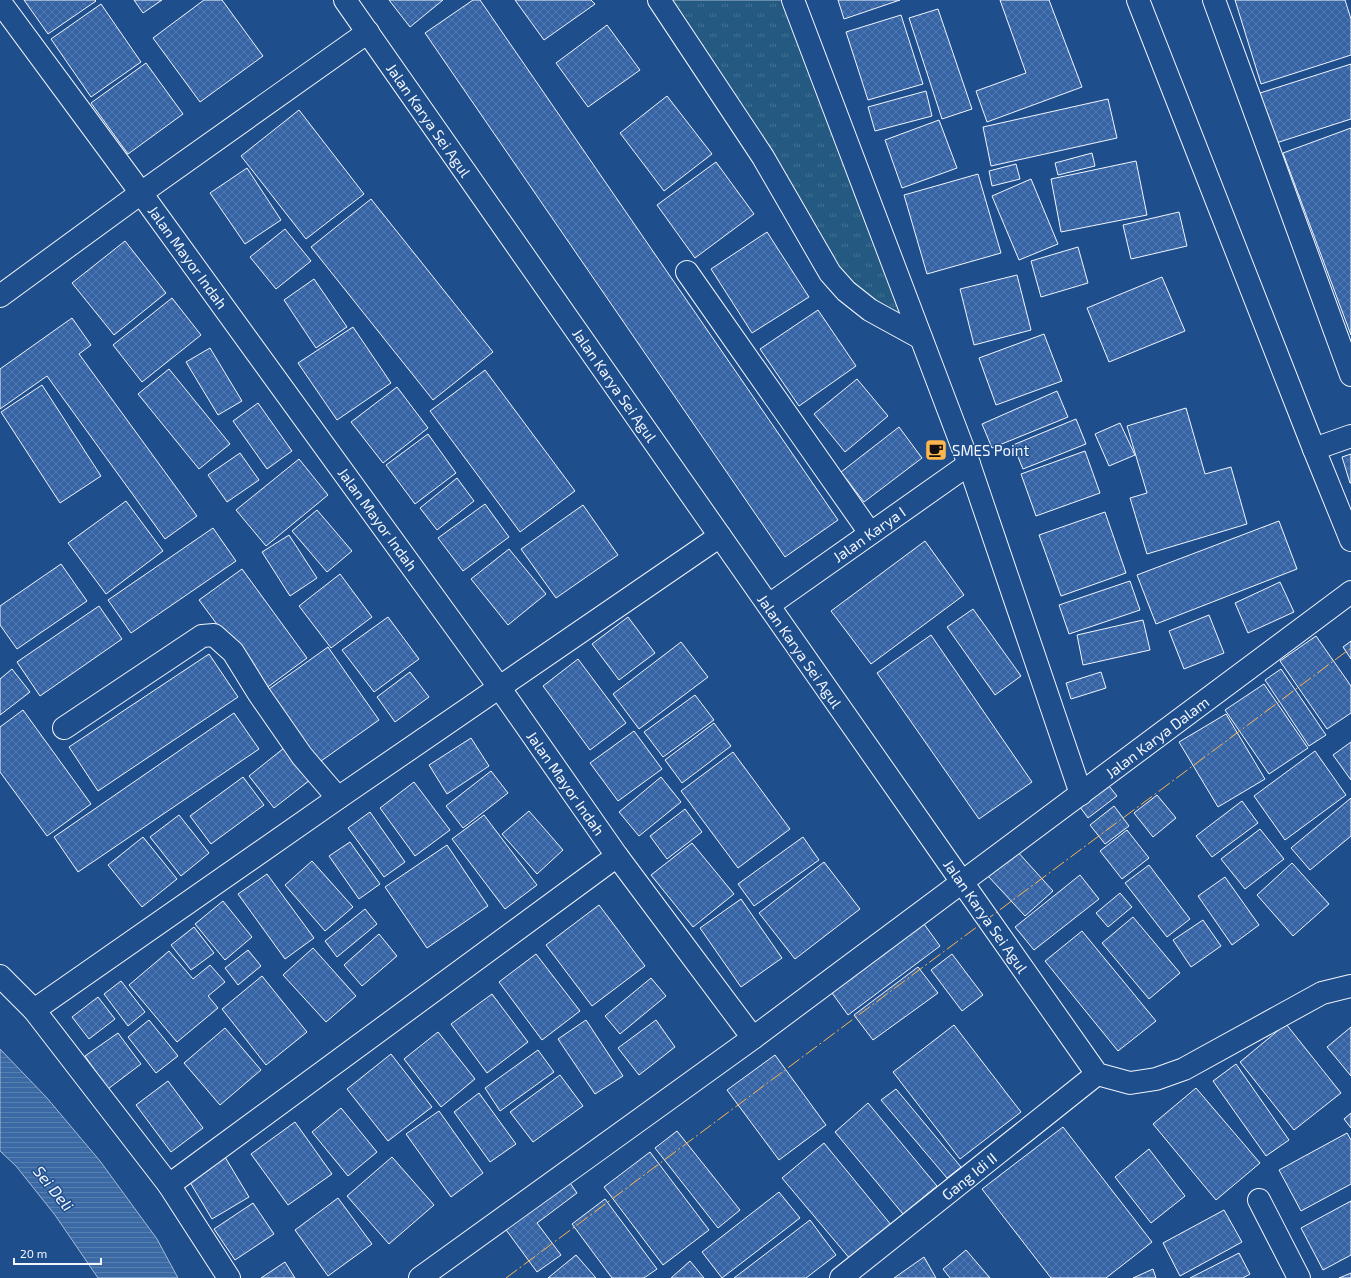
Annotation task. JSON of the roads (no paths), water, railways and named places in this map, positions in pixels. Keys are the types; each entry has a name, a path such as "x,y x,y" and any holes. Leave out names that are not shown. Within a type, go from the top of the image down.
{"street":[{"name":"Jalan Karya Sei Agul","path":"345,0 1097,1074"},
{"path":"659,0 763,157 830,273 846,291 870,310 921,338"},
{"path":"794,0 969,464 1081,794"},
{"path":"1138,0 1351,540"},
{"path":"1214,0 1351,375"},
{"name":"Jalan Mayor Indah","path":"0,2 141,193 499,687 617,856 752,1038"},
{"path":"0,296 141,193 368,32"},
{"path":"687,272 870,533"},
{"path":"1314,449 1351,436"},
{"name":"Jalan Karya I","path":"769,605 969,464"},
{"path":"34,1010 338,798 720,536"},
{"name":"Jalan Karya Dalam","path":"420,1278 752,1038 1351,592"},
{"path":"64,728 202,636 214,635 233,652 259,694 302,756 338,798"},
{"path":"169,1185 617,856"},
{"path":"0,976 34,1010 169,1185 229,1278"},
{"path":"1097,1074 1130,1084 1184,1069 1322,993 1351,986"},
{"name":"Gang Idi II","path":"841,1278 1097,1074"},
{"path":"1259,1200 1299,1278"}],"water":[{"name":"Sei Deli","path":"0,1049 47,1098 100,1161 157,1239 178,1278 98,1278 55,1215 16,1166 0,1151"}],"place":[{"name":"SMES Point","path":"936,450"}]}
